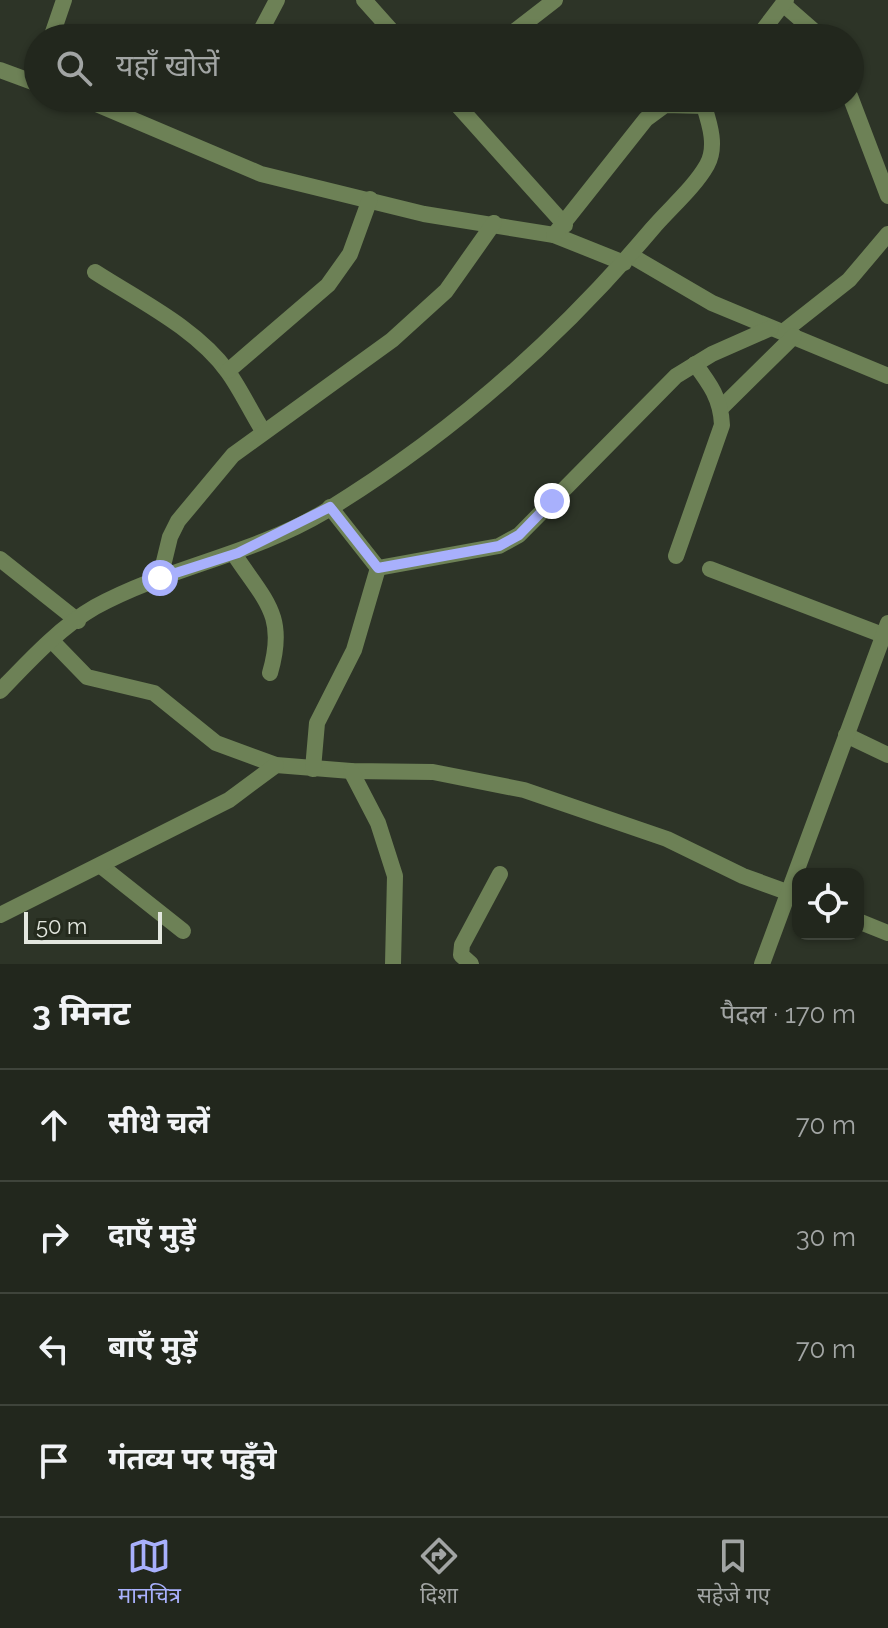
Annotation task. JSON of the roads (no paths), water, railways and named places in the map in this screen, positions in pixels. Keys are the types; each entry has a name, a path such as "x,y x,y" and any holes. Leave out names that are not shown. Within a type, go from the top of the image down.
{"street":[{"path":"56,24 64,0"},
{"path":"264,24 277,0"},
{"path":"364,0 385,24"},
{"path":"524,24 555,0"},
{"path":"768,24 785,2 808,24"},
{"path":"0,70 24,77"},
{"path":"115,112 261,174 424,214 560,230 627,259 712,303 888,376"},
{"path":"463,112 560,230"},
{"path":"560,230 646,119 656,112"},
{"path":"0,691 52,641 93,609 160,578 234,554 330,507 462,417 536,353 627,259 708,163 713,134 710,112"},
{"path":"856,112 888,196"},
{"path":"228,371 328,285 350,254 370,199"},
{"path":"160,578 178,521 233,455 392,340 446,291 494,223"},
{"path":"722,407 783,332 849,280 888,234"},
{"path":"95,272 165,316 204,347 228,371 263,431"},
{"path":"378,568 499,546 519,535 676,376 695,364 783,332"},
{"path":"676,556 712,463 722,425 722,407 695,364"},
{"path":"330,507 378,568"},
{"path":"234,554 273,612 278,647 270,673"},
{"path":"0,559 78,621"},
{"path":"313,769 317,723 354,650 378,568"},
{"path":"710,569 886,632 846,735 802,868"},
{"path":"52,641 87,677 154,693 216,743 276,765 351,771 433,772 524,790 667,839 743,876 792,894"},
{"path":"846,735 888,755"},
{"path":"0,915 229,800 276,765"},
{"path":"351,771 378,823 395,876 393,964"},
{"path":"101,866 183,931"},
{"path":"471,964 461,955 462,945 500,874"},
{"path":"762,964 792,896"},
{"path":"864,923 888,933"}]}
